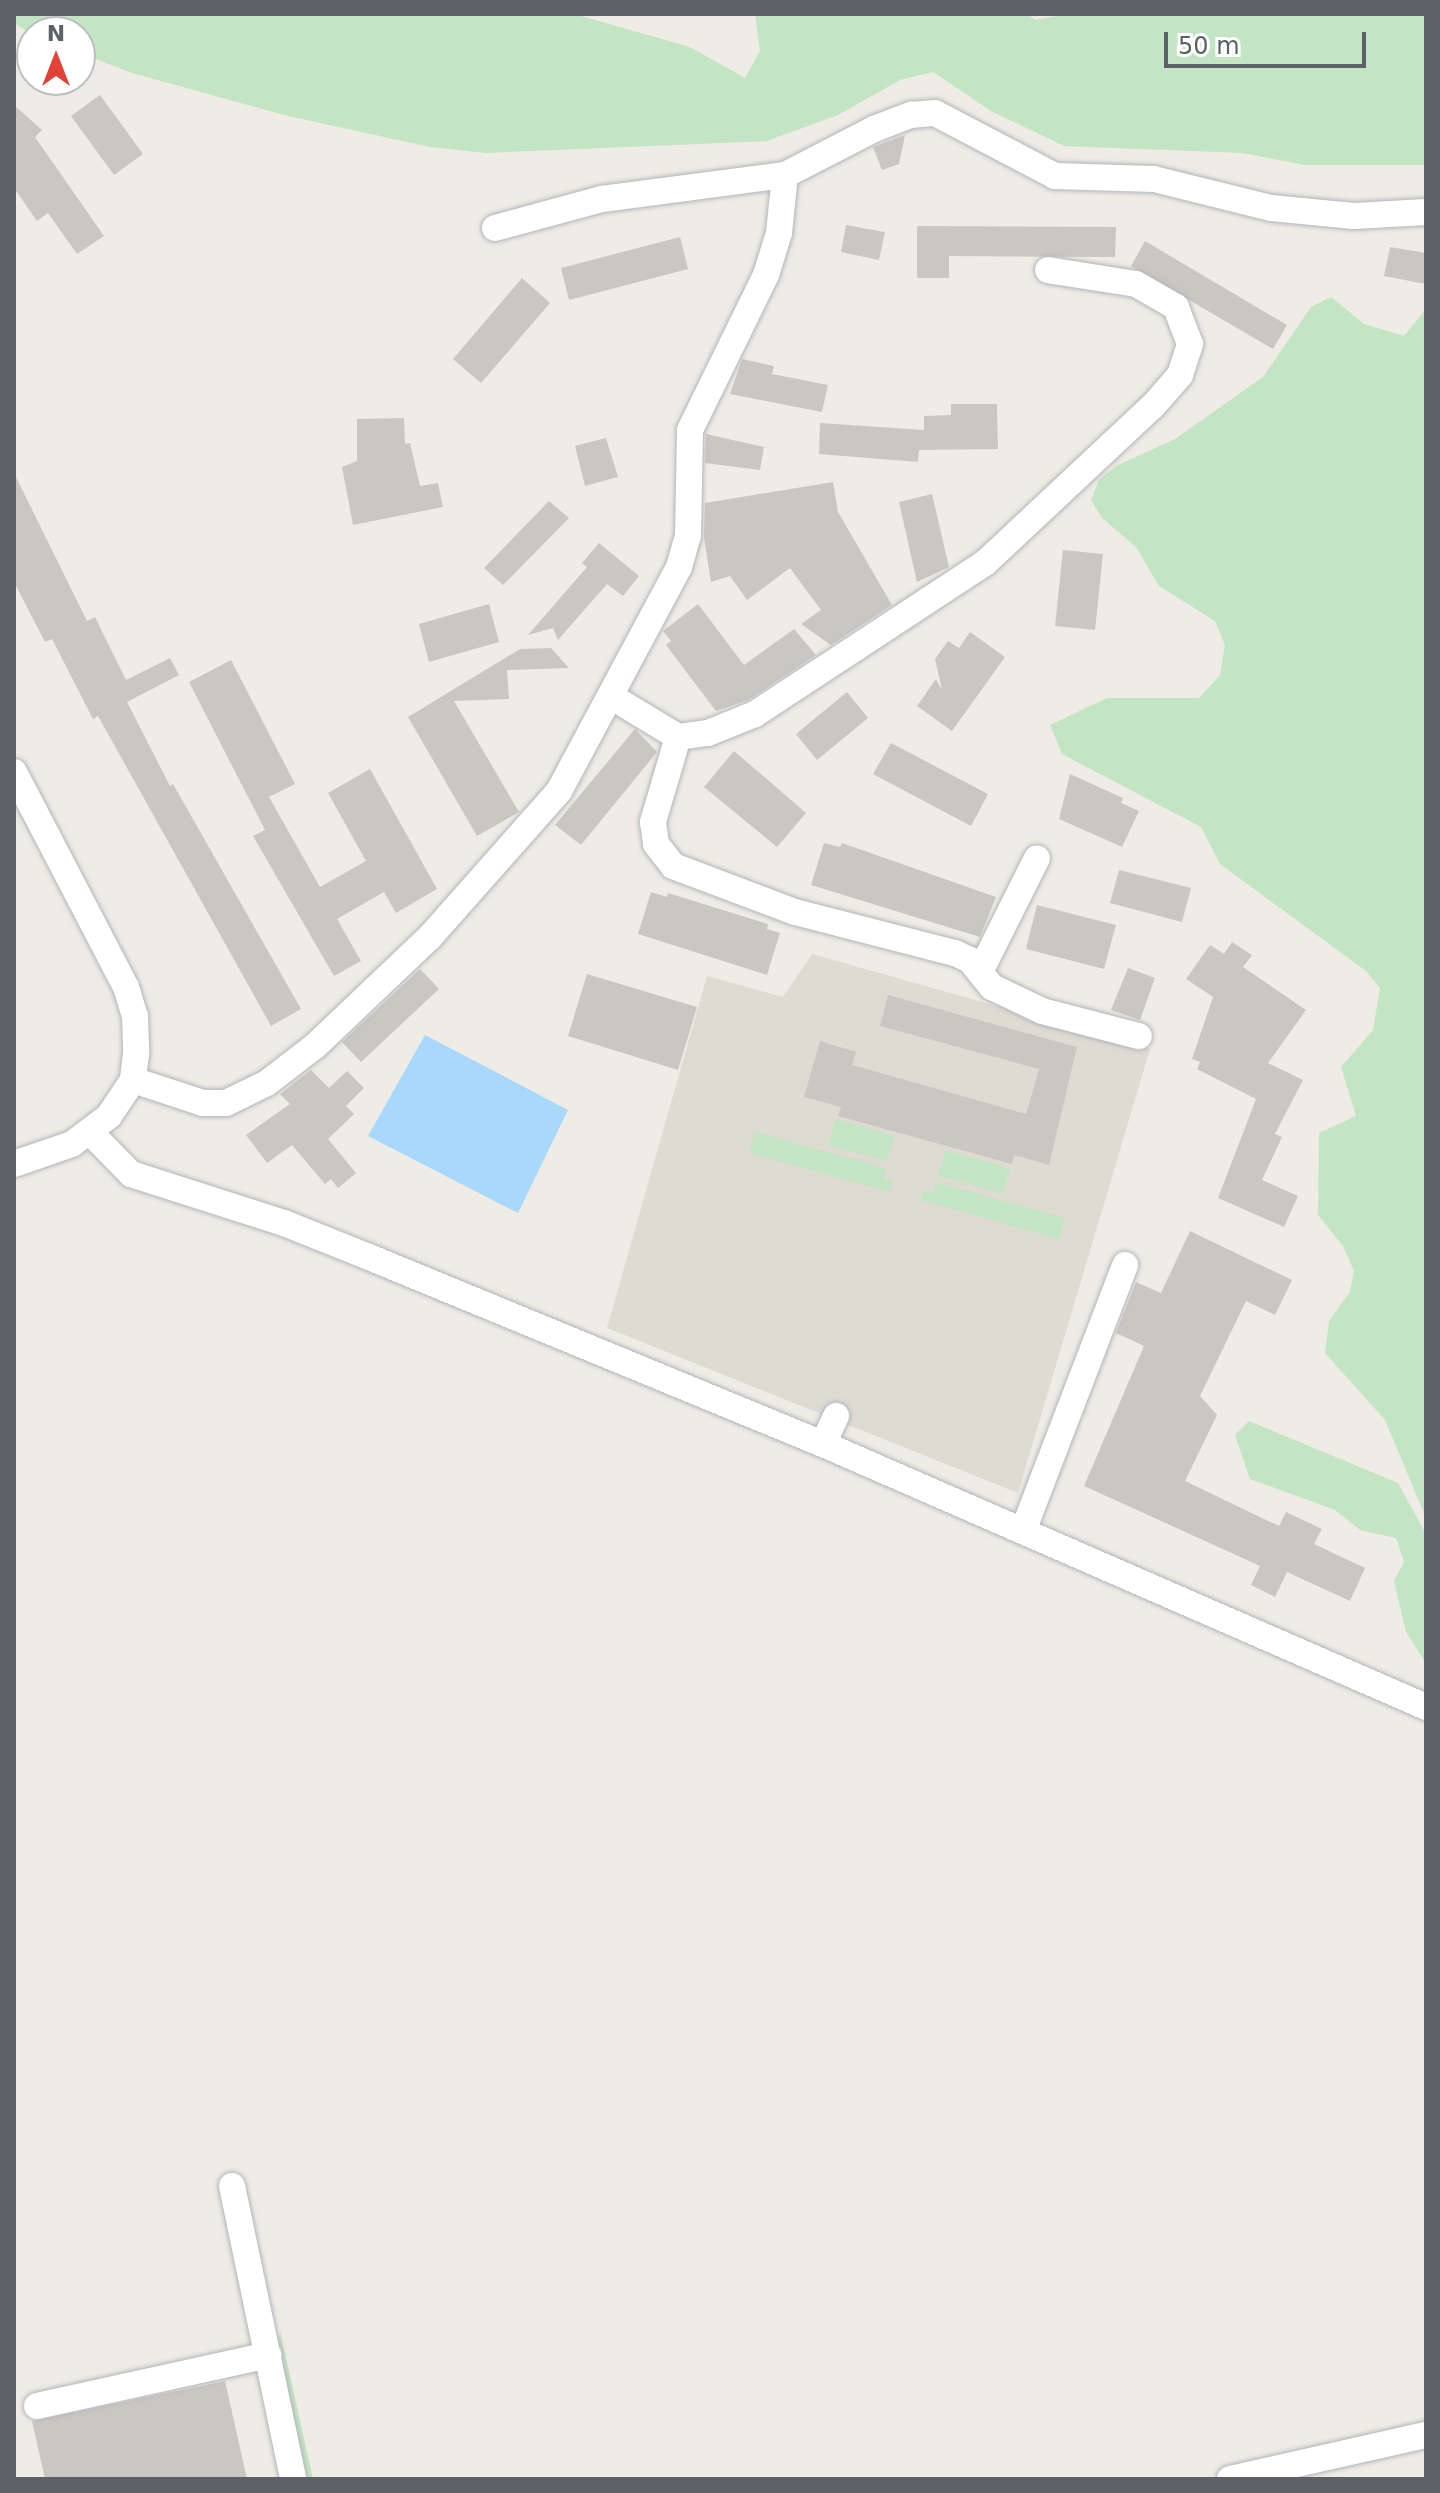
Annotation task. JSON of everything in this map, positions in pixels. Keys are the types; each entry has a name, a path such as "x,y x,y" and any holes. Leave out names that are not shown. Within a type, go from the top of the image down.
{"street":[{"path":"495,228 602,199 785,175 874,129 911,115 935,113 1055,176 1154,179 1218,191 1271,208 1354,216 1426,212"},
{"path":"133,1080 203,1103 226,1103 267,1083 315,1046 430,937 544,811 612,697 679,567 688,536 690,430 766,275 779,233 785,175"},
{"path":"612,697 678,737 708,733 755,714 985,563 1180,375 1190,344 1176,307 1136,284 1048,270"},
{"path":"678,737 653,822 656,844 665,860 795,912 955,953 980,972 992,987 1042,1011 1139,1036"},
{"path":"14,772 126,987 135,1016 133,1080 109,1116 90,1132 52,1153 14,1164"},
{"path":"980,972 1037,858"},
{"path":"90,1132 131,1174 284,1223 823,1444 1426,1707"},
{"path":"1023,1531 1125,1265"},
{"path":"823,1444 836,1416"},
{"path":"232,2186 293,2479"},
{"path":"37,2406 268,2355"},
{"path":"1244,2477 1426,2435"}],"shaded area":[{"path":"812,954 1150,1049 1018,1493 607,1328 707,976 783,997"}],"green space":[{"path":"14,14 574,14 690,47 745,78 760,51 755,14 1027,14 1035,20 1067,14 1426,14 1426,165 1304,165 1243,153 1064,146 991,111 933,72 900,80 838,115 767,141 486,153 430,147 288,116 132,73 96,59 96,16 16,16 14,23"},
{"path":"1331,297 1364,324 1404,336 1426,309 1426,1518 1385,1420 1325,1353 1329,1321 1350,1292 1354,1271 1343,1246 1318,1215 1319,1133 1356,1116 1341,1067 1373,1030 1380,988 1366,971 1220,864 1201,827 1062,754 1050,725 1107,698 1199,698 1220,675 1225,645 1215,621 1159,586 1136,547 1102,518 1091,500 1099,480 1116,466 1175,439 1263,377 1311,307"},
{"path":"836,1119 895,1136 887,1161 828,1145"},
{"path":"755,1132 886,1168 883,1179 893,1182 890,1192 749,1153"},
{"path":"945,1150 1010,1168 1003,1194 938,1175"},
{"path":"936,1182 1065,1218 1059,1239 920,1200 923,1191 933,1193"},
{"path":"1249,1421 1398,1483 1426,1534 1426,1663 1406,1632 1394,1581 1404,1562 1396,1538 1360,1530 1335,1510 1250,1479 1235,1435"},
{"path":"280,2331 313,2479 307,2479 278,2346"}],"water":[{"path":"425,1035 568,1110 518,1213 368,1136"}],"building":[{"path":"100,95 143,154 114,175 71,116"},
{"path":"14,105 42,130 35,137 104,236 77,254 48,213 37,221 14,188"},
{"path":"905,135 899,164 882,170 873,147"},
{"path":"846,225 885,232 879,260 841,252"},
{"path":"917,226 1116,227 1115,257 949,256 949,278 917,278"},
{"path":"680,237 688,269 569,300 561,268"},
{"path":"1145,241 1287,325 1273,349 1131,266"},
{"path":"1390,247 1426,253 1426,284 1384,276"},
{"path":"522,278 550,303 481,383 453,359"},
{"path":"742,359 774,366 772,374 828,385 822,412 730,394"},
{"path":"951,404 997,404 998,449 919,450 918,462 819,454 820,423 924,430 924,416 951,415"},
{"path":"404,418 405,444 410,443 420,486 438,483 443,507 353,525 342,467 357,461 357,419"},
{"path":"706,434 764,447 760,470 705,463"},
{"path":"606,438 618,477 585,486 575,446"},
{"path":"14,473 87,621 95,617 126,680 170,658 179,675 127,702 170,786 173,784 301,1009 271,1026 98,716 93,719 52,639 45,642 14,582"},
{"path":"833,482 838,512 892,605 831,645 801,624 821,610 790,568 747,600 730,576 711,582 704,537 705,503"},
{"path":"932,494 949,567 917,582 899,502"},
{"path":"549,501 569,518 503,585 484,568"},
{"path":"599,543 639,576 623,596 607,584 558,640 553,628 528,635 587,567 582,563"},
{"path":"1063,550 1103,554 1095,630 1055,626"},
{"path":"489,604 499,642 429,662 419,624"},
{"path":"698,604 744,665 794,629 816,655 748,700 716,711 666,645 671,641 663,631"},
{"path":"970,632 1005,657 952,731 917,706 936,679 942,690 935,659 948,641 959,648"},
{"path":"551,648 569,668 507,670 509,699 454,701 519,812 477,836 408,717 520,649"},
{"path":"231,660 295,784 269,797 320,887 366,861 328,793 370,769 437,889 396,913 384,892 337,919 361,961 334,976 253,836 265,830 189,682"},
{"path":"847,692 868,718 817,760 796,734"},
{"path":"635,729 657,752 581,845 555,825"},
{"path":"891,743 988,794 971,826 873,774"},
{"path":"734,751 806,813 777,847 704,787"},
{"path":"1070,774 1123,798 1121,803 1139,811 1122,847 1059,819"},
{"path":"824,843 840,847 842,843 996,897 980,937 811,885"},
{"path":"1119,870 1191,888 1182,922 1110,903"},
{"path":"651,892 667,897 668,893 768,924 767,929 780,933 767,975 638,934"},
{"path":"1037,905 1116,925 1104,969 1026,949"},
{"path":"1232,942 1252,955 1243,967 1306,1010 1268,1063 1303,1080 1275,1134 1282,1137 1262,1180 1298,1196 1284,1227 1218,1198 1256,1099 1197,1069 1200,1062 1192,1059 1213,997 1186,979 1210,945 1224,954"},
{"path":"1128,968 1155,978 1140,1020 1111,1010"},
{"path":"420,969 439,989 361,1062 342,1042"},
{"path":"587,974 697,1007 678,1070 568,1036"},
{"path":"888,995 1077,1047 1049,1165 1014,1155 1012,1164 838,1116 841,1107 804,1097 820,1041 856,1052 852,1065 1026,1114 1039,1069 880,1026"},
{"path":"311,1070 329,1088 347,1071 364,1088 346,1106 354,1114 328,1139 356,1173 338,1188 331,1179 325,1184 292,1145 267,1163 246,1135 290,1104 280,1094"},
{"path":"1190,1231 1292,1280 1275,1315 1246,1301 1200,1396 1217,1415 1185,1481 1279,1526 1286,1512 1322,1529 1314,1544 1365,1568 1350,1601 1287,1572 1275,1597 1251,1585 1260,1566 1084,1486 1144,1346 1116,1333 1136,1282 1161,1293"},
{"path":"225,2381 247,2479 45,2479 32,2421"}]}
